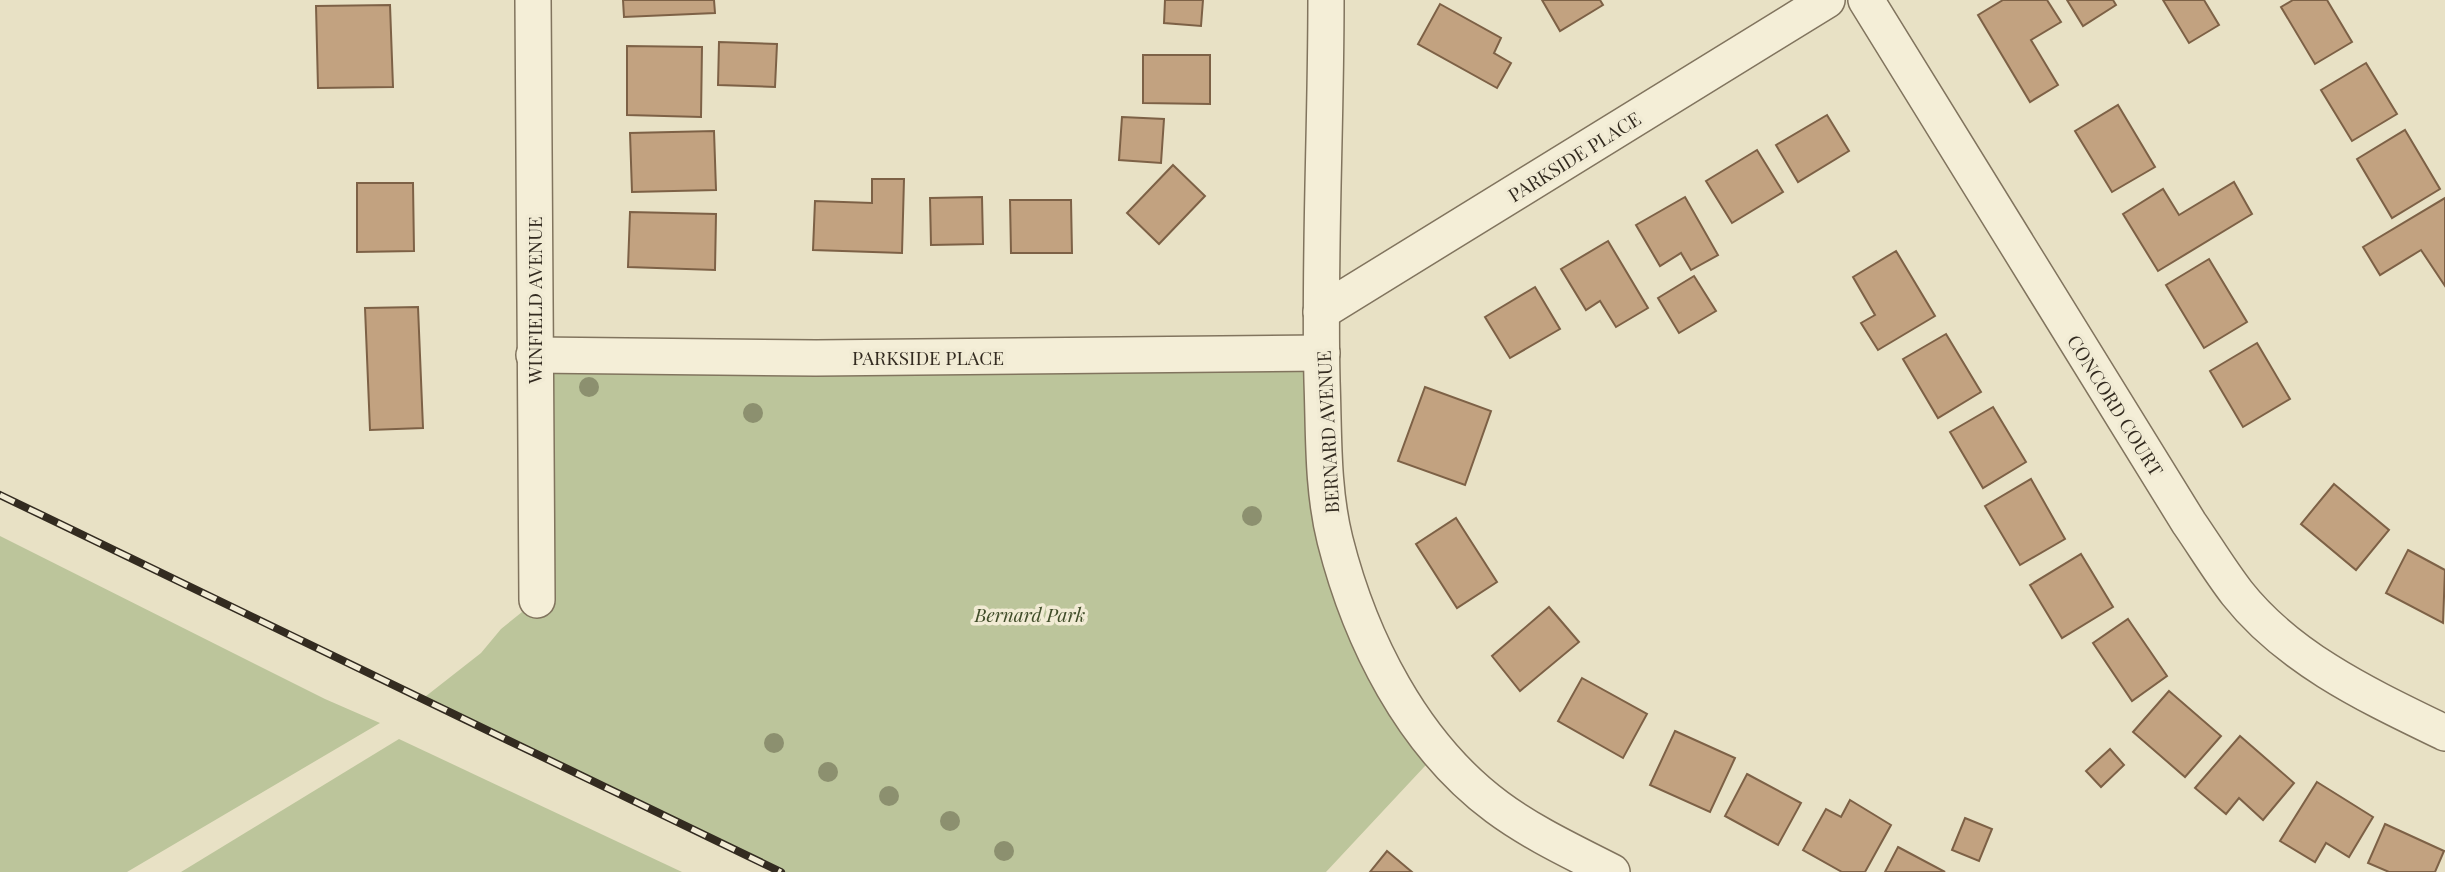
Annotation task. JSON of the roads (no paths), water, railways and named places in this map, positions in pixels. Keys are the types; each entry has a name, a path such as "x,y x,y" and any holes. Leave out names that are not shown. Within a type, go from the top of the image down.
{"street":[{"name":"WINFIELD AVENUE","path":"533,0 537,600"},
{"name":"BERNARD AVENUE","path":"1326,0 1321,312 1326,486 1335,538 1350,589 1380,663 1407,709 1439,751 1497,807 1612,872"},
{"name":"PARKSIDE PLACE","path":"1321,312 1827,0"},
{"name":"CONCORD COURT","path":"1866,0 2189,523 2238,595 2276,634 2324,669 2445,733"},
{"name":"PARKSIDE PLACE","path":"534,355 830,358 1322,353"}],"railway":[{"path":"0,495 781,872"}],"park label":[{"name":"Bernard Park","path":"1030,614"}]}
